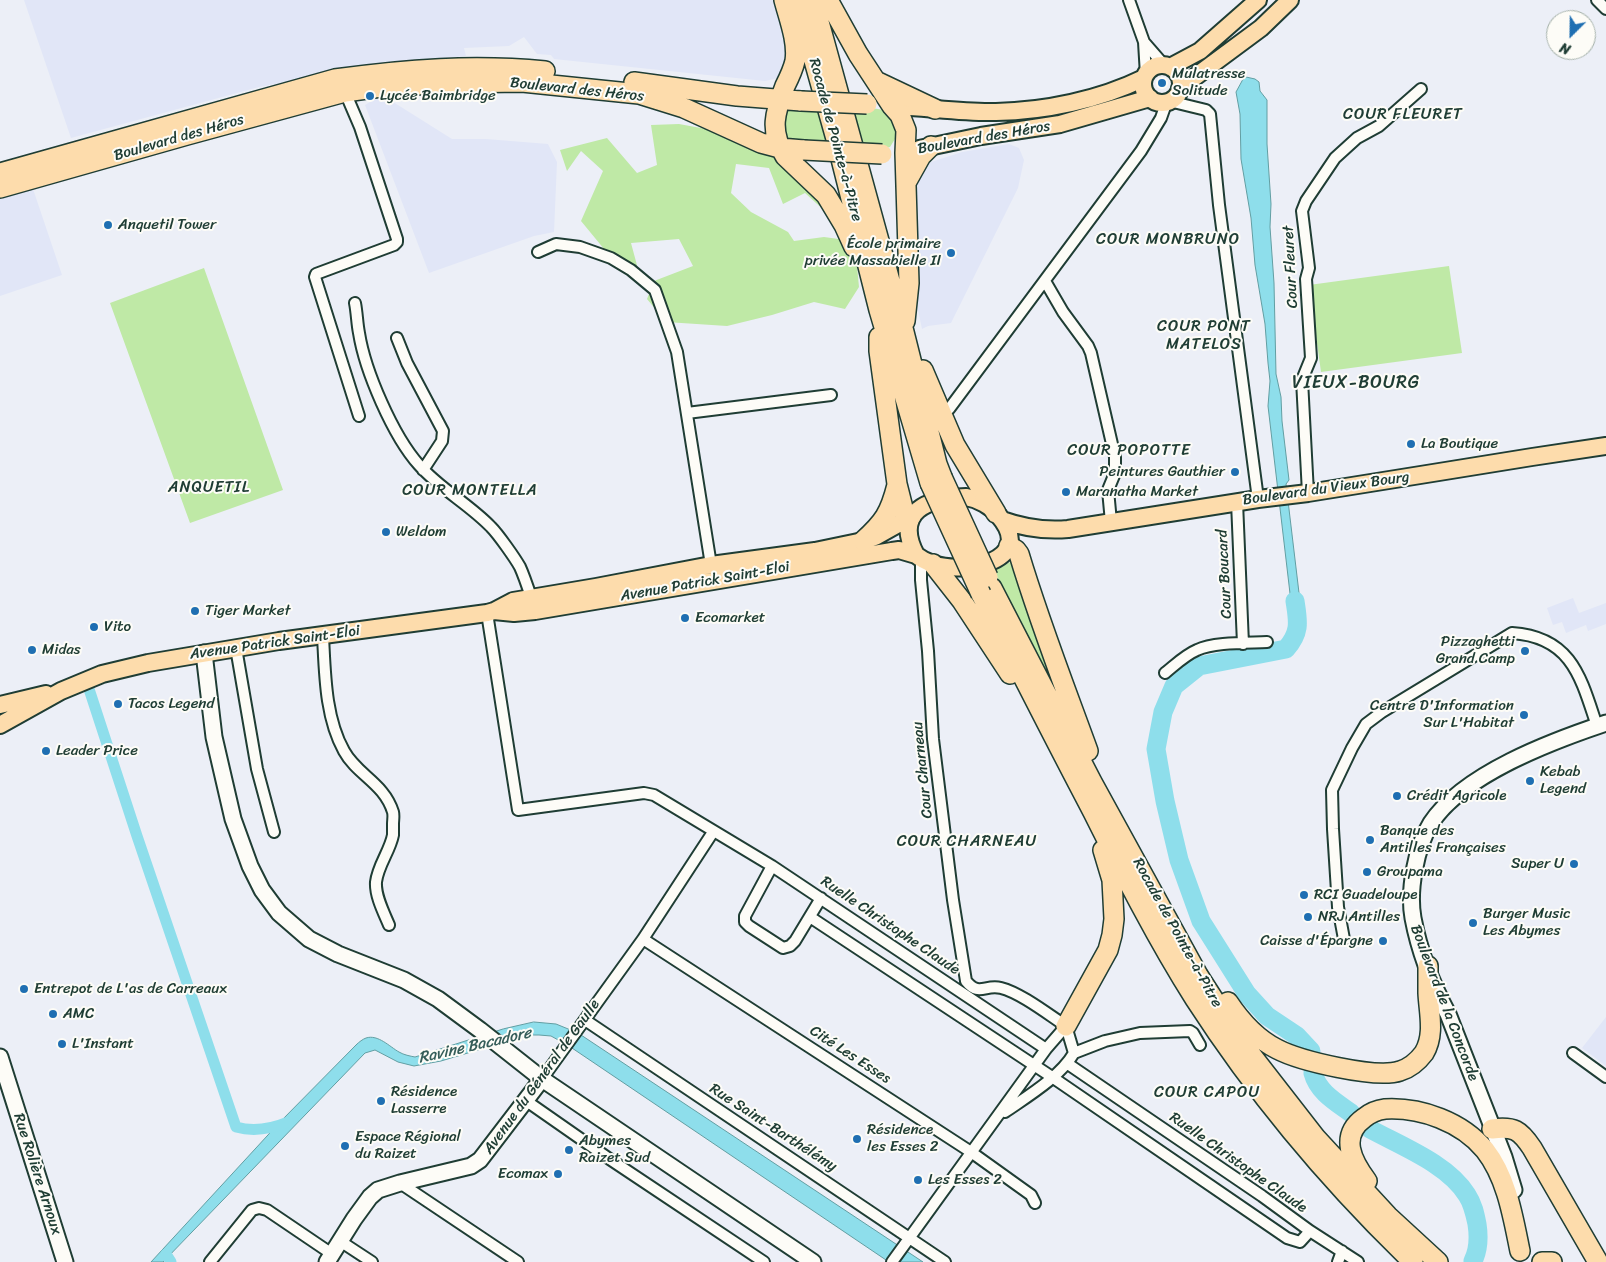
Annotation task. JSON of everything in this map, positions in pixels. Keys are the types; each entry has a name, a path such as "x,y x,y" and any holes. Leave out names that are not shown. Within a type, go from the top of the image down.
{"highway":[{"path":"784,0 796,50 774,127 775,136 780,148 790,162 826,195 844,225 877,302 879,351 897,484 904,512 910,519"},
{"name":"Rocade de Pointe-à-Pitre","path":"797,0 836,139 877,302 936,480"},
{"name":"Rocade de Pointe-à-Pitre","path":"813,0 911,358 937,464 936,480"},
{"path":"828,0 874,80 900,115 906,130 909,283 904,332"},
{"name":"Boulevard des Héros","path":"0,173 335,79 383,72 445,68 508,67 781,100 892,106"},
{"path":"874,80 934,109"},
{"name":"Boulevard des Héros","path":"0,188 345,92 381,87 452,83 522,82 639,94 672,103 761,143 780,148 882,154 905,153"},
{"path":"906,182 921,156 931,146"},
{"path":"866,275 879,329"},
{"path":"907,307 924,375 955,445 1000,517"},
{"path":"911,358 924,375"},
{"path":"936,480 987,591"},
{"path":"863,541 885,518 890,509 897,484"},
{"path":"1010,544 1019,554 1047,640 1109,811"},
{"path":"923,559 962,601 1041,723 1082,791 1105,856 1112,880 1114,920 1112,935 1108,950 1066,1026"},
{"name":"Rocade de Pointe-à-Pitre","path":"987,591 1082,791 1150,923 1196,1001 1262,1092 1334,1181 1370,1221 1413,1262"},
{"name":"Rocade de Pointe-à-Pitre","path":"987,591 1162,911 1198,975 1239,1039 1316,1138 1360,1188 1438,1262"},
{"path":"1041,723 1082,803 1105,856"},
{"path":"1156,898 1165,906 1230,1005 1250,1028 1266,1043 1277,1050 1297,1057 1384,1074 1400,1072 1411,1066 1424,1053 1429,1043 1430,1021 1426,963"},
{"path":"1411,1237 1396,1215 1360,1172 1350,1150 1350,1136 1355,1126 1375,1111 1384,1109 1417,1113 1450,1123 1469,1134 1485,1151 1498,1172 1512,1214 1518,1256"},
{"path":"1492,1129 1504,1127 1522,1134 1598,1262"},
{"path":"1542,1262 1552,1262"}],"main road":[{"path":"1167,66 1179,76 1181,82 1166,100 1144,88 1145,76 1153,67 1167,66 1200,51 1258,0"},
{"name":"Boulevard des Héros","path":"905,153 931,146 1068,122 1166,100 1261,28 1290,0"},
{"name":"Boulevard des Héros","path":"892,106 995,112 1038,110 1108,94 1145,76"},
{"name":"Boulevard du Vieux Bourg","path":"1010,544 1046,531 1606,446"},
{"path":"957,497 980,501 1000,517 1008,529 1010,544 1004,554 979,566 958,568 923,559 910,536 910,519 923,506 957,497"},
{"name":"Boulevard du Vieux Bourg","path":"1000,517 1024,527 1046,531"},
{"name":"Avenue Patrick Saint-Eloi","path":"0,725 61,692 102,674 148,663 236,648 490,612 514,613 533,605 596,587 711,565 816,551 863,541 910,519"},
{"name":"Avenue Patrick Saint-Eloi","path":"533,605 899,550 923,559"},
{"path":"204,653 214,737 233,819 250,866 262,890 279,913 310,939 338,954 411,984 438,999 542,1079 813,1262"},
{"name":"Avenue Patrick Saint-Eloi","path":"0,705 61,692"},
{"name":"Boulevard de la Concorde","path":"1518,1256 1520,1220 1516,1195 1448,1014 1426,963 1412,916 1412,879 1416,858 1431,824 1448,803 1463,790 1494,769 1547,745 1601,725"},
{"name":"Rue Rolière Arnoux","path":"0,1057 65,1262"},
{"name":"Avenue du Général de Gaulle","path":"330,1258 372,1195 378,1190 453,1171 476,1163 484,1157 542,1079"}],"street":[{"path":"1129,0 1144,42 1145,76"},
{"path":"1597,0 1606,9"},
{"path":"1144,42 1167,66"},
{"name":"Cour Fleuret","path":"1302,493 1302,380 1312,358 1306,279 1309,268 1302,211 1306,201 1335,158 1357,138 1379,126 1421,89"},
{"path":"345,92 360,126 397,239 394,245 316,274 314,277 359,416"},
{"path":"949,409 1140,151 1166,100 1206,110 1210,114 1219,205 1265,498"},
{"path":"538,252 556,244 580,247 611,258 632,270 655,290 678,352 711,565"},
{"path":"1045,281 1063,312 1091,353 1115,457 1115,473 1108,490 1112,522"},
{"path":"355,303 359,335 372,381 397,433 417,463 441,487 492,527 520,567 533,605"},
{"path":"397,338 407,363 442,431 442,441 424,470"},
{"path":"687,413 831,394"},
{"name":"Cour Boucard","path":"1237,502 1244,644"},
{"name":"Cour Charneau","path":"923,559 921,580 928,651 933,739 953,900 966,981 972,988 979,990 999,987 1011,991 1066,1026"},
{"name":"Ruelle Christophe Claude","path":"490,612 518,810 644,793 654,795 772,866 1046,1049"},
{"path":"1344,939 1338,907 1332,790 1366,724 1382,712 1512,633 1534,636 1563,652 1575,668 1601,725"},
{"path":"323,636 326,684 333,726 344,751 357,769 370,778 383,792 394,814 393,836 379,870 376,883 383,909 390,925"},
{"path":"1165,673 1185,656 1198,649 1212,646 1267,642"},
{"path":"236,648 257,769 274,832"},
{"name":"Avenue du Général de Gaulle","path":"542,1079 643,938 714,832"},
{"path":"772,866 744,916 749,926 783,948 786,948 795,941 821,898"},
{"path":"810,917 1052,1077 1287,1238 1300,1242 1310,1232"},
{"name":"Cité Les Esses","path":"643,938 971,1152 1031,1195 1035,1203"},
{"name":"Rue Saint-Barthélémy","path":"583,1023 907,1241 945,1262"},
{"path":"892,1262 1046,1049 1066,1026"},
{"path":"1066,1026 1074,1053"},
{"path":"998,1117 1068,1064 1074,1053 1105,1041 1140,1033 1190,1031 1200,1045"},
{"path":"1573,1053 1606,1078"},
{"name":"Ruelle Christophe Claude","path":"1068,1064 1262,1196 1310,1232 1358,1262"},
{"path":"526,1100 611,1160 764,1262"},
{"path":"400,1183 518,1262"},
{"path":"210,1262 252,1210 259,1208 267,1210 330,1258"},
{"path":"340,1241 372,1262"},
{"path":"1338,1262 1342,1251"}],"shaded area":[{"path":"24,0 778,0 790,42 783,74 778,78 765,81 554,59 551,55 537,54 524,37 509,46 464,48 466,56 391,63 259,87 71,138"},
{"path":"382,95 452,139 486,139 548,144 557,162 554,232 534,236 429,273 365,105"},
{"name":"École primaire privée Massabielle II","path":"1009,144 1019,148 1024,160 1018,188 951,323 928,326 922,329 918,310 914,181 925,164 962,152"},
{"path":"33,189 62,275 0,296 0,199"},
{"path":"1573,598 1579,613 1606,603 1606,624 1588,631 1586,625 1566,633 1562,622 1553,625 1547,608"},
{"path":"1606,1017 1606,1066 1582,1048"}],"green space":[{"path":"788,106 822,108 831,145 788,141 779,121"},
{"path":"873,108 890,114 896,121 898,134 890,147 881,149 857,147 848,109"},
{"path":"679,124 728,133 786,164 838,223 805,193 783,204 769,168 736,164 731,193 751,212 788,232 794,241 824,237 846,240 857,266 859,287 845,309 814,302 727,326 666,322 647,299 654,281 693,266 679,239 631,243 638,269 623,272 581,221 603,171 581,151 567,171 560,150 607,138 637,173 657,165 651,125"},
{"path":"1449,266 1462,353 1321,372 1309,285"},
{"path":"204,268 283,490 190,523 110,303"},
{"path":"1012,561 1065,701 1058,700 994,571"}],"water":[{"path":"1246,77 1259,82 1260,91 1267,100 1276,374 1281,397 1289,480 1286,484 1302,618 1298,627 1293,619 1268,406 1270,381 1265,324 1241,159 1240,114 1236,92"},
{"name":"Ravine Bacadore","path":"534,1022 556,1024 578,1033 923,1262 889,1262 569,1046 551,1036 528,1035 441,1061 414,1066 398,1062 375,1050 365,1053 163,1262 151,1262 279,1123 362,1040 370,1037 375,1038 401,1053 415,1057 503,1029"}],"waterway":[{"path":"1295,601 1296,632 1286,649 1199,666 1174,686 1163,712 1156,749 1165,801 1179,860 1201,921 1247,994 1267,1016 1297,1036 1311,1051"},
{"path":"89,689 236,1127 262,1129 288,1122"},
{"path":"1313,1073 1315,1080 1323,1091 1351,1113"},
{"path":"1370,1129 1436,1165 1459,1184 1471,1202 1475,1213 1478,1243 1473,1261"},
{"path":"166,1254 171,1262"}],"place":[{"name":"Mulatresse Solitude","path":"1162,83"},
{"name":"Lycée Baimbridge","path":"370,96"},
{"name":"Anquetil Tower","path":"108,225"},
{"name":"École primaire privée Massabielle II","path":"951,253"},
{"name":"La Boutique","path":"1411,444"},
{"name":"Peintures Gauthier","path":"1235,472"},
{"name":"Maranatha Market","path":"1066,492"},
{"name":"Weldom","path":"386,532"},
{"name":"Tiger Market","path":"195,611"},
{"name":"Ecomarket","path":"685,618"},
{"name":"Vito","path":"94,627"},
{"name":"Midas","path":"32,650"},
{"name":"Pizzaghetti Grand Camp","path":"1525,651"},
{"name":"Tacos Legend","path":"118,704"},
{"name":"Centre D'Information Sur L'Habitat","path":"1524,715"},
{"name":"Leader Price","path":"46,751"},
{"name":"Kebab Legend","path":"1530,781"},
{"name":"Crédit Agricole","path":"1397,796"},
{"name":"Banque des Antilles Françaises","path":"1370,840"},
{"name":"Super U","path":"1574,864"},
{"name":"Groupama","path":"1367,872"},
{"name":"RCI Guadeloupe","path":"1304,895"},
{"name":"NRJ Antilles","path":"1308,917"},
{"name":"Burger Music Les Abymes","path":"1473,923"},
{"name":"Caisse d'Épargne","path":"1383,941"},
{"name":"Entrepot de L'as de Carreaux","path":"24,989"},
{"name":"AMC","path":"53,1014"},
{"name":"L'Instant","path":"62,1044"},
{"name":"Résidence Lasserre","path":"381,1101"},
{"name":"Résidence les Esses 2","path":"857,1139"},
{"name":"Espace Régional du Raizet","path":"345,1146"},
{"name":"Abymes Raizet Sud","path":"569,1150"},
{"name":"Ecomax","path":"558,1174"},
{"name":"Les Esses 2","path":"918,1180"}],"district":[{"name":"COUR FLEURET","path":"1403,115"},
{"name":"COUR MONBRUNO","path":"1168,240"},
{"name":"COUR PONT MATELOS","path":"1204,336"},
{"name":"VIEUX-BOURG","path":"1356,383"},
{"name":"COUR POPOTTE","path":"1129,451"},
{"name":"ANQUETIL","path":"209,488"},
{"name":"COUR MONTELLA","path":"470,491"},
{"name":"COUR CHARNEAU","path":"967,842"},
{"name":"COUR CAPOU","path":"1207,1093"}]}
